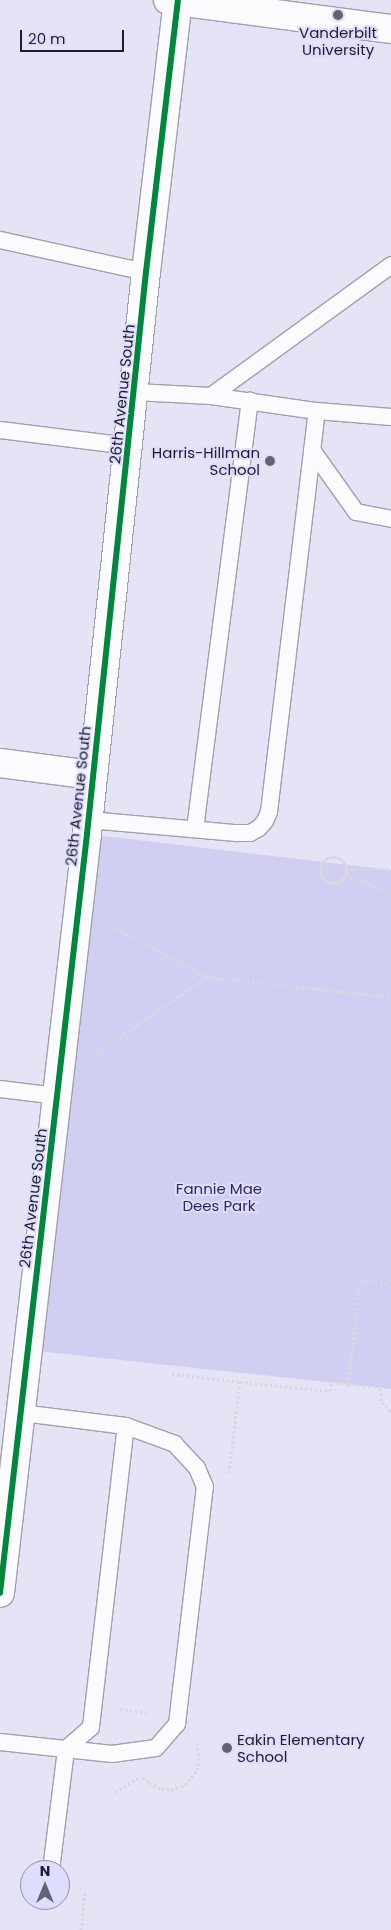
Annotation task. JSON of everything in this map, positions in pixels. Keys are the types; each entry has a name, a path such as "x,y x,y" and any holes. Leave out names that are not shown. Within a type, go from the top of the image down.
{"street":[{"path":"173,1 391,29"},
{"name":"26th Avenue South","path":"0,1593 10,1411 57,1096 89,820 92,775 135,392 173,1"},
{"path":"0,763 92,775"}],"lane":[{"path":"0,240 146,272"},
{"path":"211,396 391,265"},
{"path":"135,392 211,396 317,411 391,417"},
{"path":"195,829 250,401"},
{"path":"89,820 250,832 259,828 269,812 317,411"},
{"path":"0,430 129,446"},
{"path":"312,450 356,512 391,520"},
{"path":"0,1089 57,1096"},
{"path":"0,1742 112,1754 156,1748 177,1724 204,1487 198,1468 175,1444 126,1426 10,1411"},
{"path":"52,1860 66,1749 91,1727 126,1426"}],"path":[{"path":"332,857 343,861 346,869 345,875 339,882 331,883 324,878 321,870 324,861 332,857"},
{"path":"346,869 391,868"},
{"path":"345,875 391,892"},
{"path":"105,922 207,977 391,997"},
{"path":"86,1060 207,977"},
{"path":"348,1384 360,1280 391,1283"},
{"path":"172,1374 330,1391 331,1382 380,1388 382,1402 391,1412"},
{"path":"229,1479 240,1382"},
{"path":"140,1712 151,1714"},
{"path":"115,1792 142,1776 149,1783 162,1789 171,1790 185,1785 197,1770 198,1736"},
{"path":"81,1930 85,1891"}],"green space":[{"name":"Fannie Mae Dees Park","path":"87,834 391,870 391,1389 27,1350"}],"cycle path":[{"path":"0,1593 87,834 146,272 178,1"}],"place":[{"name":"Vanderbilt University","path":"338,15"},
{"name":"Harris-Hillman School","path":"270,461"},
{"name":"Eakin Elementary School","path":"227,1748"}]}
